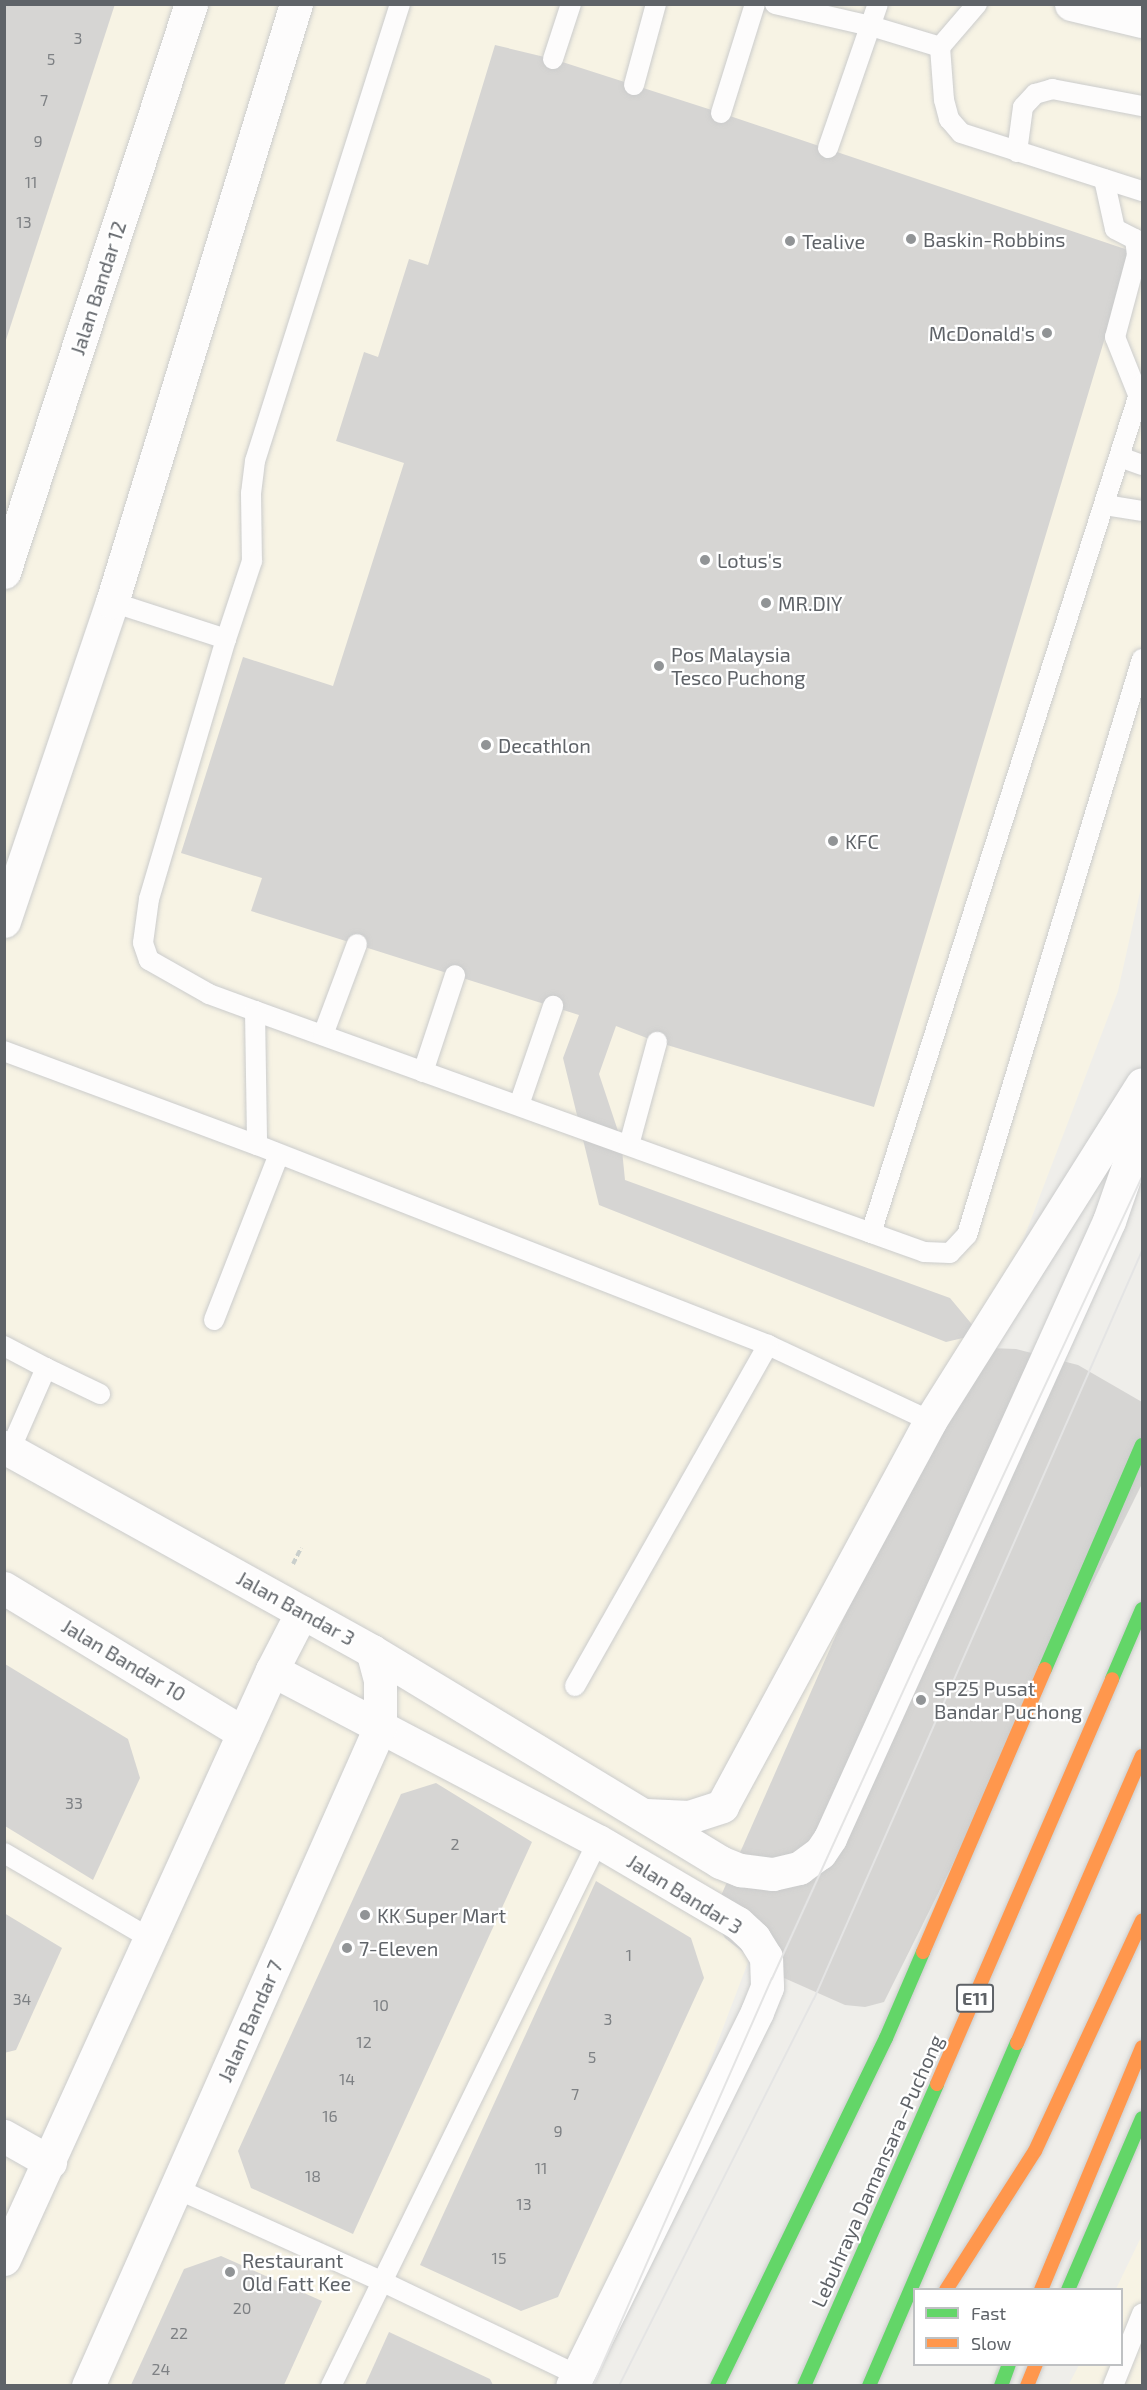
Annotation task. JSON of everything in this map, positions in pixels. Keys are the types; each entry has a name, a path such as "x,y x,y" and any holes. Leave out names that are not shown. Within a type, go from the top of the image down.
{"highway":[{"path":"717,2385 886,2038 1143,1445"},
{"name":"Lebuhraya Damansara–Puchong","path":"804,2385 884,2207 1143,1609"},
{"path":"869,2385 1143,1756"},
{"path":"947,2288 1035,2151 1143,1922"},
{"path":"1041,2288 1143,2047"},
{"path":"1068,2288 1143,2118"},
{"path":"1001,2385 1008,2366"},
{"path":"1026,2385 1035,2366"}],"street":[{"name":"Jalan Bandar 12","path":"6,561 191,4"},
{"path":"4,921 112,602 296,4"},
{"path":"1071,4 1143,21"},
{"path":"641,1815 689,1817 722,1806 930,1421 1143,1084"},
{"name":"Jalan Bandar 3","path":"7,1449 372,1651 720,1862 740,1870 773,1875 799,1868 820,1853 830,1838 1109,1221 1143,1126"},
{"name":"Jalan Bandar 10","path":"4,1588 243,1733"},
{"path":"4,2259 272,1670 302,1612"},
{"name":"Jalan Bandar 7","path":"88,2385 380,1727 380,1680 372,1651"},
{"name":"Jalan Bandar 3","path":"272,1670 598,1841 738,1923 754,1938 766,1957 767,1987 574,2380"},
{"path":"4,2136 50,2162"}],"lane":[{"path":"400,4 255,461 251,493 252,561 226,639 149,899 143,943 149,960 209,994 255,1011 924,1252 950,1253 967,1235 1143,659"},
{"path":"553,59 571,4"},
{"path":"634,85 656,4"},
{"path":"721,113 755,4"},
{"path":"775,4 871,26 940,47"},
{"path":"828,148 878,4"},
{"path":"977,4 940,47 944,100 948,119 961,133 1143,191"},
{"path":"1017,152 1023,107 1035,94 1052,89 1143,106"},
{"path":"871,1233 1141,391 1115,337 1137,255 1135,238 1114,229 1104,179"},
{"path":"1120,457 1143,465"},
{"path":"1105,505 1143,511"},
{"path":"112,602 226,639"},
{"path":"323,1035 357,944"},
{"path":"423,1072 455,975"},
{"path":"519,1105 553,1006"},
{"path":"255,1011 257,1145"},
{"path":"629,1145 657,1042"},
{"path":"4,1051 257,1145 768,1345 930,1421"},
{"path":"214,1320 260,1210 279,1154"},
{"path":"575,1686 768,1345"},
{"path":"4,1346 100,1394"},
{"path":"7,1449 46,1368"},
{"path":"331,2385 598,1841"},
{"path":"4,1853 151,1939"},
{"path":"175,2188 381,2281 574,2380"},
{"path":"1123,2361 1143,2314"},
{"path":"1113,2385 1121,2366"}],"shaded area":[{"path":"5,5 1142,5 1142,883 1118,991 587,2385 5,2386"},
{"path":"1142,2235 1142,2385 1068,2386 1078,2366 1123,2366 1123,2288 1116,2288"}],"building":[{"path":"4,4 115,4 5,343 4,343"},
{"name":"Lotus's","path":"495,45 553,59 721,113 1131,251 874,1107 657,1042 616,1026 599,1074 621,1140 625,1180 950,1298 980,1334 946,1342 599,1205 563,1058 579,1015 251,911 262,878 181,853 243,657 333,686 404,463 336,441 364,352 378,357 409,259 428,265"},
{"name":"SP25 Pusat Bandar Puchong","path":"990,1348 1016,1349 1078,1365 1142,1402 1142,1484 884,2002 865,2007 845,2005 766,1970 725,1938 712,1916 961,1352"},
{"path":"5,1664 128,1739 140,1778 93,1880 5,1826"},
{"path":"436,1783 532,1842 353,2234 251,2188 238,2151 401,1794"},
{"path":"596,1881 691,1938 704,1978 558,2297 521,2311 420,2265"},
{"path":"4,1913 62,1948 16,2050 4,2053"},
{"path":"221,2256 322,2301 284,2385 131,2385 184,2269"},
{"path":"389,2332 490,2379 493,2385 365,2385"}],"tram line":[{"path":"593,2386 772,1979 1142,1177"},
{"path":"619,2386 814,1999 1142,1251"}],"traffic: fast":[{"path":"1045,1669 1142,1445"},
{"path":"1112,1679 1142,1609"},
{"path":"717,2386 886,2038 923,1952"},
{"path":"869,2386 1017,2043"},
{"path":"804,2386 937,2084"},
{"path":"1069,2288 1142,2118"},
{"path":"1001,2386 1008,2366"}],"traffic: slow":[{"path":"923,1952 1045,1669"},
{"path":"937,2084 1112,1679"},
{"path":"1017,2043 1142,1756"},
{"path":"947,2288 1035,2151 1142,1921"},
{"path":"1042,2288 1142,2047"},
{"path":"1027,2386 1035,2366"}],"place":[{"name":"Baskin-Robbins","path":"911,239"},
{"name":"Tealive","path":"790,241"},
{"name":"McDonald's","path":"1047,333"},
{"name":"Lotus's","path":"705,560"},
{"name":"MR.DIY","path":"766,603"},
{"name":"Pos Malaysia Tesco Puchong","path":"659,666"},
{"name":"Decathlon","path":"486,745"},
{"name":"KFC","path":"833,841"},
{"name":"SP25 Pusat Bandar Puchong","path":"921,1700"},
{"name":"KK Super Mart","path":"365,1915"},
{"name":"7-Eleven","path":"347,1948"},
{"name":"Restaurant Old Fatt Kee","path":"230,2272"}]}
